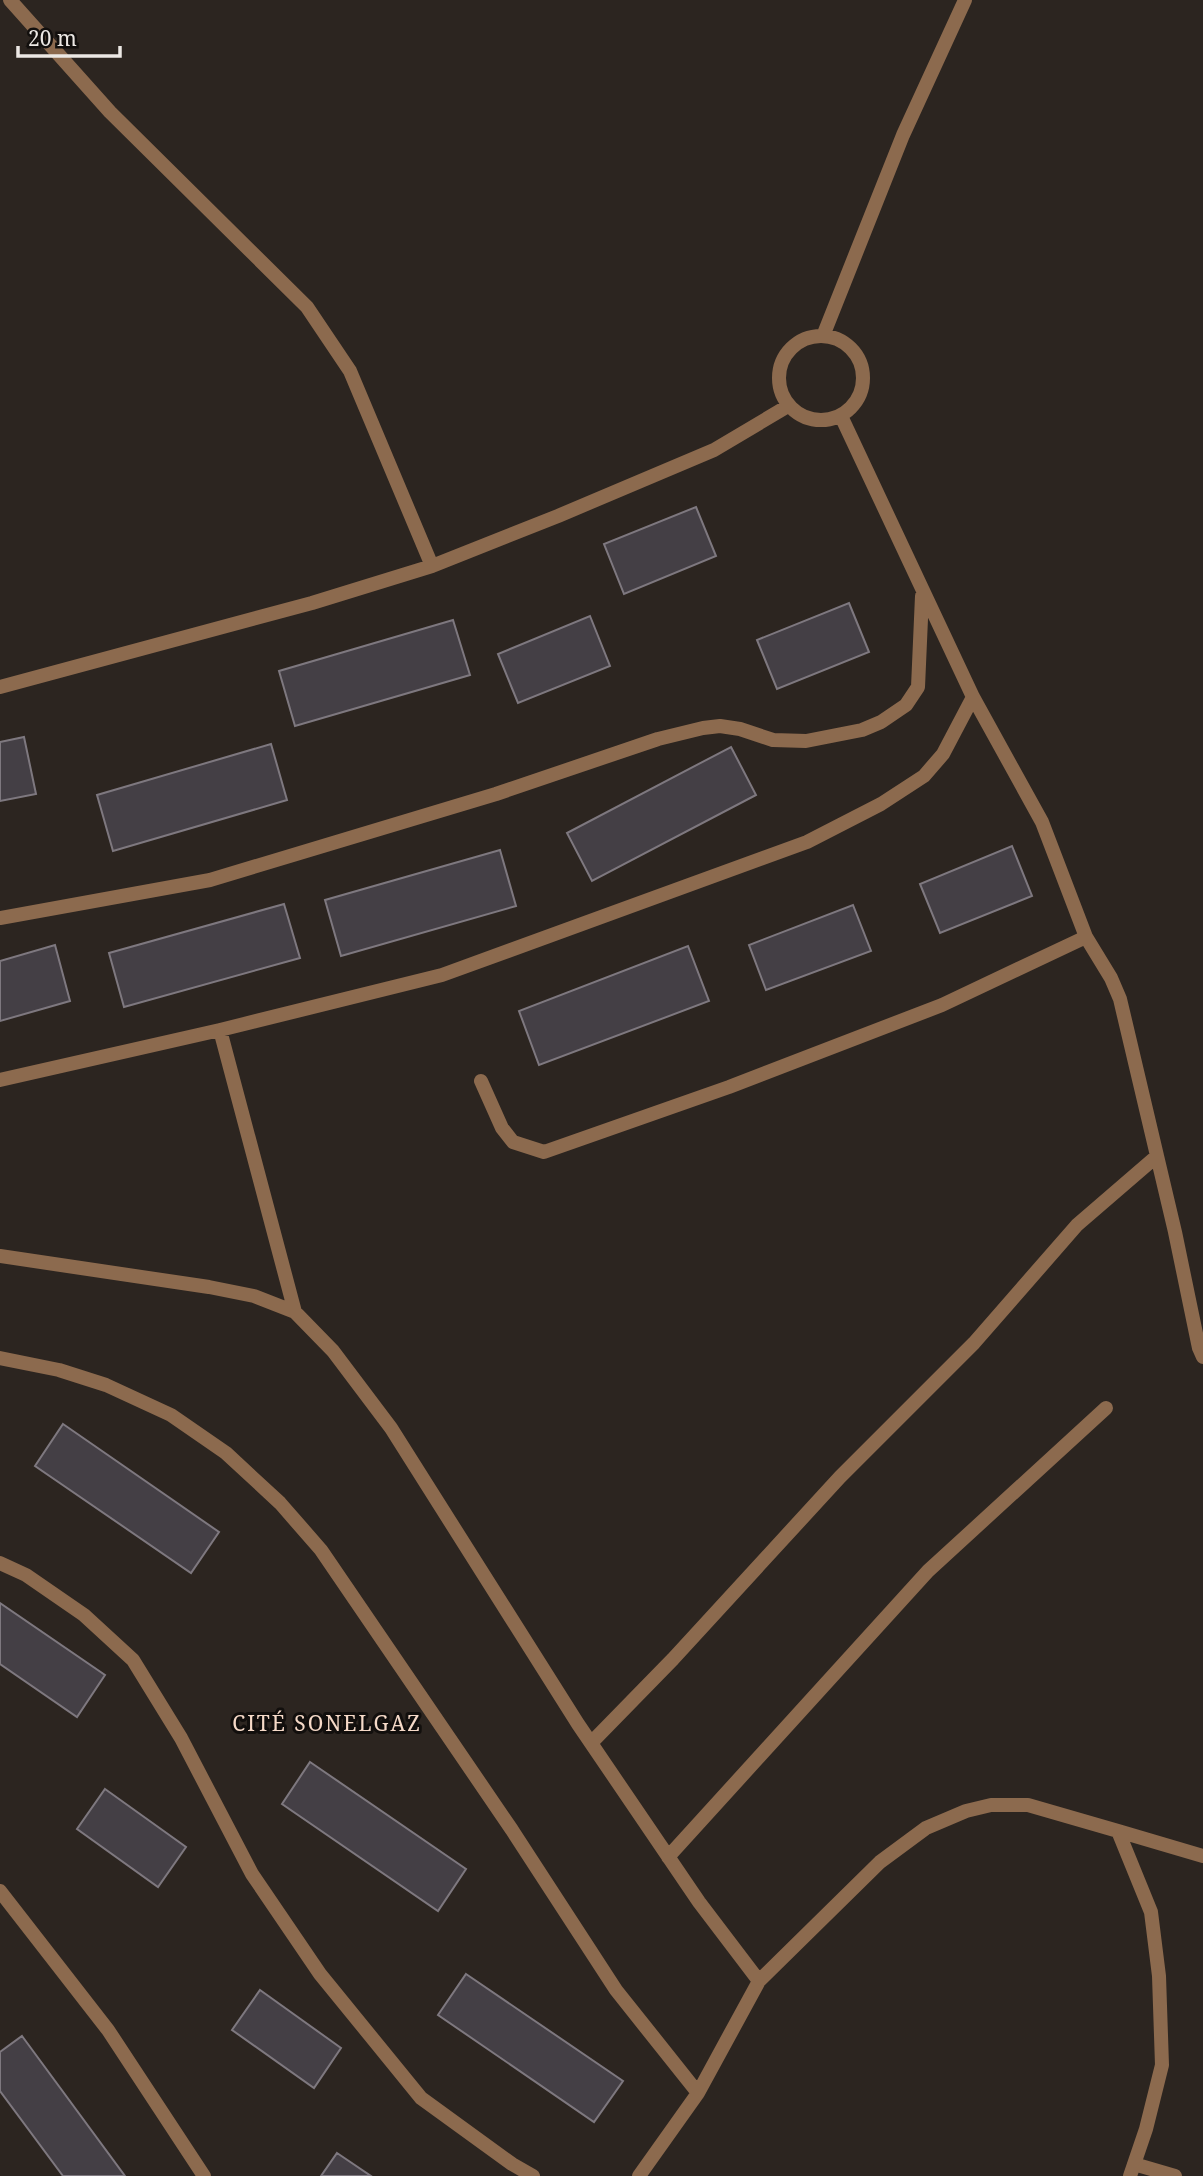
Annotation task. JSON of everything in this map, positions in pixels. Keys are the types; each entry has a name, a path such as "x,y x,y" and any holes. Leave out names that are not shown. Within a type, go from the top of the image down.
{"street":[{"path":"10,0 110,112 307,307 350,372 432,566"},
{"path":"823,336 903,135 965,0"},
{"path":"823,336 848,346 857,356 863,369 863,383 860,397 852,408 828,421 813,421 788,406 778,380 786,353 796,343 809,337 823,336"},
{"path":"0,687 312,603 432,566 714,450 788,406"},
{"path":"841,416 973,697 1042,822 1086,937 1111,978 1120,999 1203,1357"},
{"path":"0,918 210,880 496,794 658,739 703,728 720,726 740,729 773,740 806,741 862,730 881,722 906,705 918,687 922,591"},
{"path":"0,1080 442,975 807,842 881,804 924,776 943,754 973,697"},
{"path":"481,1081 502,1128 513,1142 544,1152 729,1087 942,1005 1086,937"},
{"path":"219,1030 295,1312"},
{"path":"591,1744 840,1478 974,1343 1077,1225 1157,1156"},
{"path":"0,1256 209,1287 254,1296 295,1312 333,1351 391,1428 591,1744 668,1857 759,1981"},
{"path":"0,1358 59,1370 106,1385 171,1415 226,1453 279,1503 321,1549 512,1830 616,1990 698,2093"},
{"path":"668,1857 928,1571 1106,1408"},
{"path":"0,1563 26,1575 84,1615 133,1660 181,1738 252,1874 320,1974 421,2098 512,2164 533,2176"},
{"path":"639,2176 698,2093 759,1981 880,1862 926,1828 966,1811 991,1805 1028,1805 1203,1856"},
{"path":"1118,1831 1151,1912 1159,1976 1162,2065 1146,2129 1132,2170 1175,2176"},
{"path":"0,1891 108,2030 204,2176"}],"building":[{"path":"696,507 716,556 624,594 604,544"},
{"path":"849,603 869,652 777,689 757,640"},
{"path":"590,616 610,666 518,703 498,654"},
{"path":"453,620 470,675 295,726 279,671"},
{"path":"24,737 36,794 0,801 0,742"},
{"path":"271,744 287,800 113,851 97,795"},
{"path":"731,747 756,795 592,881 567,833"},
{"path":"1012,846 1032,896 940,933 920,884"},
{"path":"500,850 516,906 341,956 325,900"},
{"path":"284,904 300,958 124,1007 109,953"},
{"path":"853,905 871,951 766,990 749,945"},
{"path":"55,945 70,1001 0,1021 0,961"},
{"path":"688,946 709,1001 539,1065 519,1011"},
{"path":"63,1424 219,1532 191,1573 35,1466"},
{"path":"0,1603 105,1675 77,1717 0,1664"},
{"path":"310,1762 466,1869 438,1911 282,1804"},
{"path":"105,1789 186,1847 158,1887 77,1829"},
{"path":"466,1974 623,2081 594,2122 438,2015"},
{"path":"260,1990 341,2048 314,2088 232,2030"},
{"path":"22,2036 125,2176 63,2176 0,2091 0,2052"},
{"path":"337,2153 371,2176 321,2176"}],"district":[{"name":"CITÉ SONELGAZ","path":"327,1724"}]}
